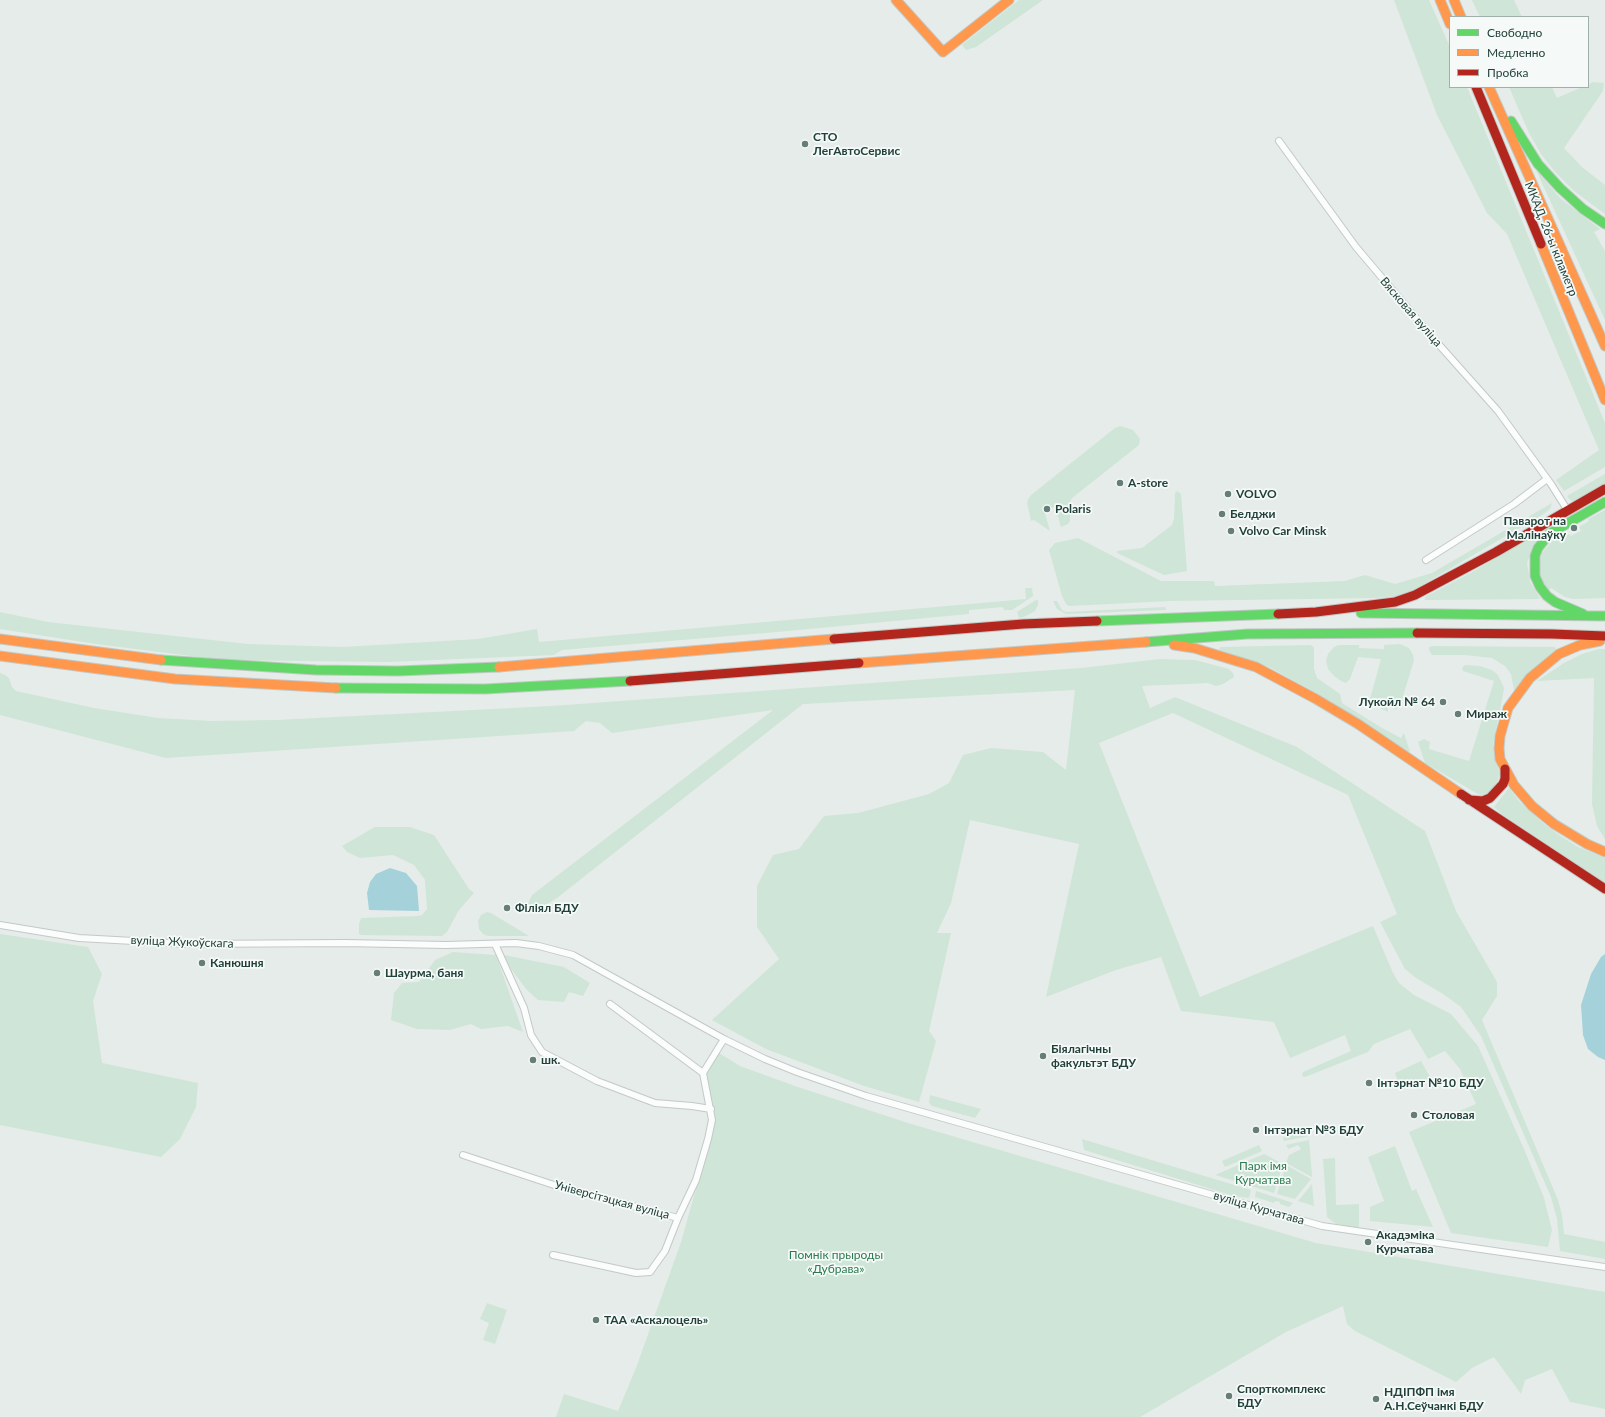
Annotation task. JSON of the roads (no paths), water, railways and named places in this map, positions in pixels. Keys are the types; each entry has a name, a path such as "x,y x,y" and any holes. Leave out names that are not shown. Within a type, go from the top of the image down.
{"main road":[{"path":"896,0 943,52 1009,0"},
{"path":"1440,0 1449,22"},
{"path":"1454,0 1461,16"},
{"name":"МКАД, 26-ы кіламетр","path":"1476,88 1605,400"},
{"name":"МКАД, 26-ы кіламетр","path":"1489,88 1605,346"},
{"path":"1490,88 1538,164 1560,188 1583,209 1605,224"},
{"path":"1590,616 1555,602 1547,596 1540,587 1535,576 1535,556 1548,534 1605,489"},
{"path":"1316,612 1395,602 1415,595 1571,515 1605,502"},
{"path":"0,639 178,662 316,670 398,671 485,668 1023,624 1316,612 1605,616"},
{"path":"0,656 175,679 347,688 477,689 561,686 1247,634 1552,634 1605,636"},
{"path":"1605,640 1580,645 1559,654 1544,665 1530,678 1508,708 1500,736 1500,759 1504,769 1514,785 1532,806 1554,824 1586,844 1605,852"},
{"path":"1152,642 1194,648 1256,667 1316,699 1358,724 1469,800 1605,889"},
{"path":"1469,800 1483,801 1490,798 1503,784 1505,779 1504,769"}],"street":[{"name":"Вясковая вуліца","path":"1278,141 1356,247 1433,338 1498,411 1549,481 1571,515"},
{"path":"1426,560 1549,481"},
{"name":"вуліца Жукоўскага","path":"0,925 79,938 181,944 516,943 539,946 573,955 724,1039"},
{"path":"495,944 524,1008 531,1035 542,1052 597,1081 655,1103 711,1109"},
{"path":"610,1004 703,1073"},
{"path":"678,1218 696,1180 712,1120 703,1073 724,1039"},
{"name":"вуліца Курчатава","path":"724,1039 765,1059 797,1072 866,1096 1322,1226 1605,1267"},
{"name":"Універсітэцкая вуліца","path":"463,1155 554,1185 678,1218 665,1251 650,1272 636,1273 553,1255"}],"water":[{"path":"390,868 406,873 417,886 419,911 369,910 367,893 370,882 376,874"},
{"path":"1605,954 1605,1060 1598,1057 1588,1049 1583,1035 1581,1005 1591,974 1601,957"}],"place":[{"name":"СТО ЛегАвтоСервис","path":"805,144"},
{"name":"А-store","path":"1120,483"},
{"name":"VOLVO","path":"1228,494"},
{"name":"Polaris","path":"1047,509"},
{"name":"Белджи","path":"1222,514"},
{"name":"Паварот на Малінаўку","path":"1574,528"},
{"name":"Volvo Car Minsk","path":"1231,531"},
{"name":"Лукойл № 64","path":"1443,702"},
{"name":"Мираж","path":"1458,714"},
{"name":"Філіял БДУ","path":"507,908"},
{"name":"Канюшня","path":"202,963"},
{"name":"Шаурма, баня","path":"377,973"},
{"name":"Біялагічны факультэт БДУ","path":"1043,1056"},
{"name":"шк.","path":"533,1060"},
{"name":"Інтэрнат №10 БДУ","path":"1369,1083"},
{"name":"Столовая","path":"1414,1115"},
{"name":"Інтэрнат №3 БДУ","path":"1256,1130"},
{"name":"Акадэміка Курчатава","path":"1368,1242"},
{"name":"ТАА «Аскалоцель»","path":"596,1320"},
{"name":"Спорткомплекс БДУ","path":"1229,1396"},
{"name":"НДІПФП імя А.Н.Сеўчанкі БДУ","path":"1376,1399"}],"park label":[{"name":"Парк імя Курчатава","path":"1263,1173"},
{"name":"Помнік прыроды «Дубрава»","path":"836,1262"}]}
